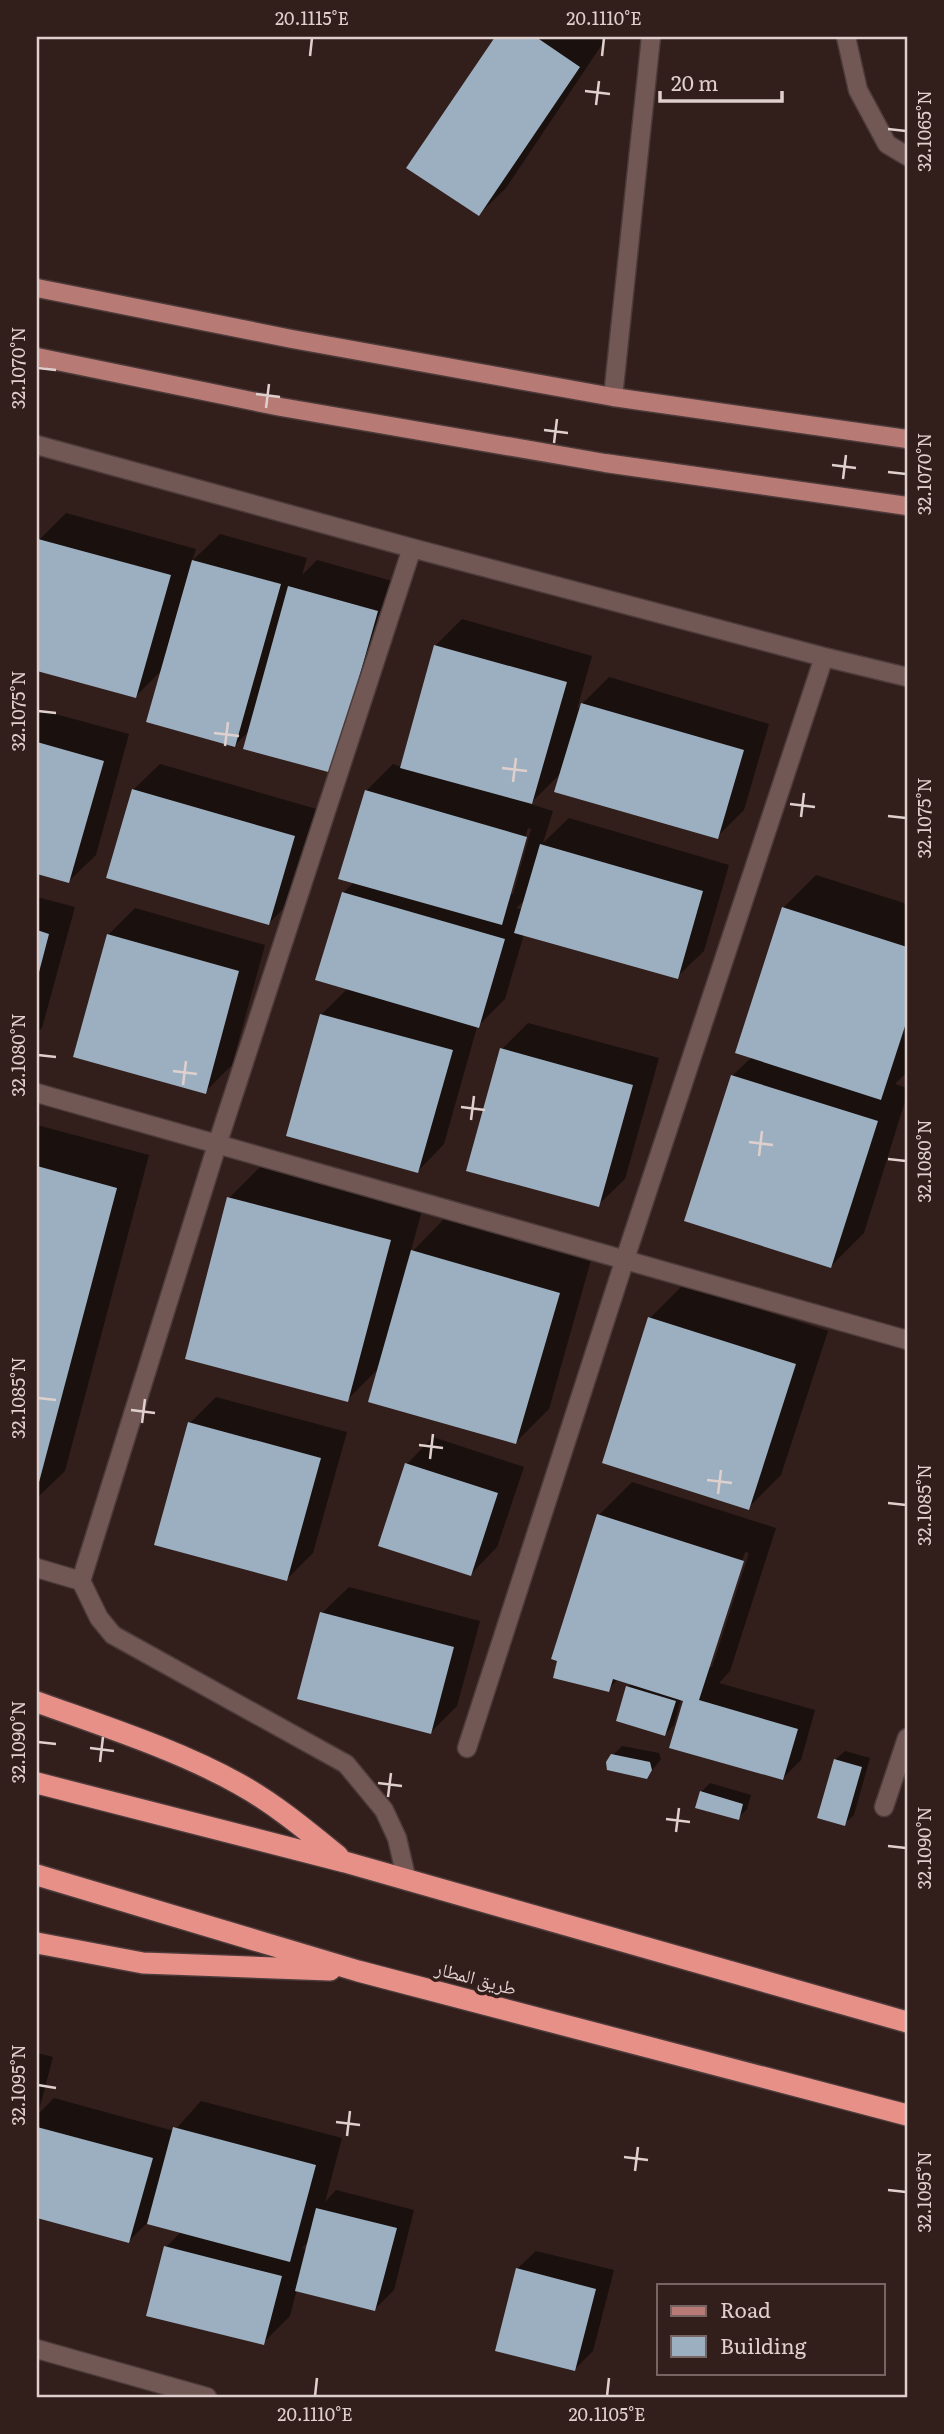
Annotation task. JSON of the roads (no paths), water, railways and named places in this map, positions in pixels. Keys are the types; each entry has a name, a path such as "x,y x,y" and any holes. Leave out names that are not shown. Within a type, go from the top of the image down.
{"highway":[{"path":"37,1702 199,1764 239,1784 277,1807 345,1862"},
{"path":"37,1783 345,1862 907,2022"},
{"name":"طريق المطار","path":"37,1875 358,1971 907,2115"},
{"path":"37,1943 143,1963 358,1971"}],"main road":[{"path":"37,288 292,339 613,397 907,439"},
{"path":"37,356 281,407 592,461 907,506"}],"street":[{"path":"613,397 651,37"},
{"path":"846,37 858,90 887,144 907,156"},
{"path":"37,444 412,548 907,677"},
{"path":"407,1881 397,1838 384,1810 345,1764 113,1635 99,1618 81,1581 217,1145 412,548"},
{"path":"467,1748 824,657"},
{"path":"37,1093 907,1340"},
{"path":"37,1568 81,1581"},
{"path":"884,1807 907,1738"},
{"path":"37,2349 207,2397"}]}
